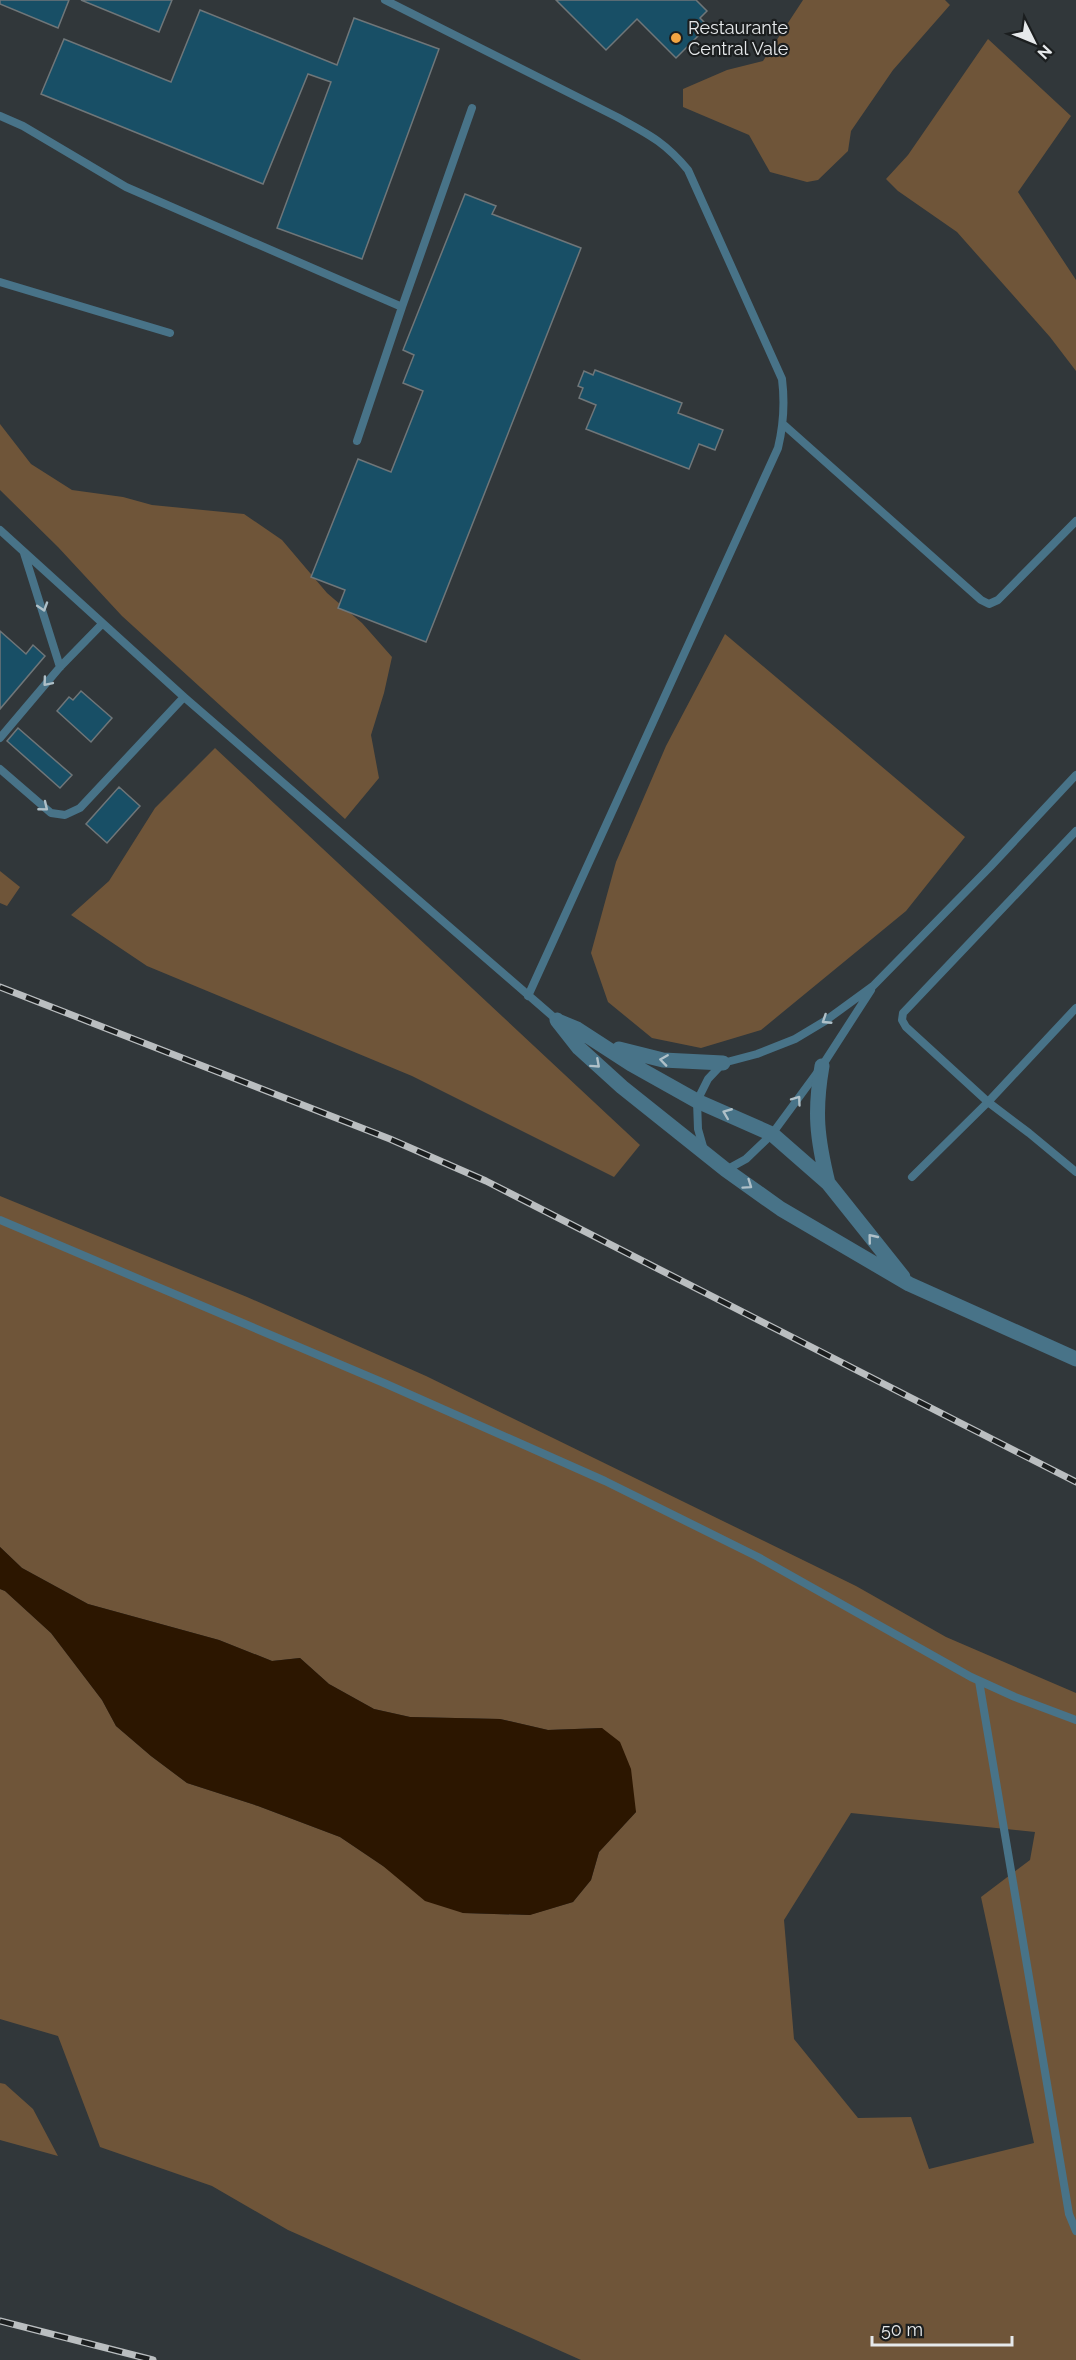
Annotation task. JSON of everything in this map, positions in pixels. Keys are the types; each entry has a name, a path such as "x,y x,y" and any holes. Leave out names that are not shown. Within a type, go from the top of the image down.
{"street":[{"path":"557,1020 597,1041 631,1064 697,1101 772,1134 828,1183 909,1284"},
{"path":"557,1020 596,1065 726,1170 816,1231 909,1284 1076,1359"},
{"path":"597,1041 632,1054 663,1060 723,1063"},
{"path":"822,1066 816,1097 816,1120 828,1183"}],"lane":[{"path":"385,0 617,117 672,150 688,170 782,379 785,406 784,425 778,448 528,996"},
{"path":"357,441 472,108"},
{"path":"0,116 23,126 126,187 402,307"},
{"path":"0,282 170,333"},
{"path":"784,425 981,600 989,604 998,600 1076,521"},
{"path":"0,530 184,697 557,1020"},
{"path":"24,551 60,667"},
{"path":"0,738 60,667 102,624"},
{"path":"0,769 51,813 64,814 80,808 184,697"},
{"path":"705,1151 698,1129 697,1101 708,1079 723,1063 757,1054 795,1039 825,1022 873,986 1076,776"},
{"path":"1076,831 903,1013 902,1020 906,1027 988,1102 1076,1172"},
{"path":"726,1170 746,1159 772,1134 822,1066 873,986"},
{"path":"912,1177 988,1102 1076,1008"},
{"path":"0,1220 384,1383 627,1491 794,1576 980,1681 1076,1720"},
{"path":"980,1681 1069,2214 1076,2231"}],"shaded area":[{"path":"803,0 945,0 950,5 893,70 851,131 848,151 818,180 807,182 770,172 749,135 683,107 683,89 727,70 763,61"},
{"path":"988,39 1071,116 1018,192 1076,280 1076,371 1050,337 957,232 898,191 886,179 908,155"},
{"path":"0,424 31,464 72,490 123,497 152,505 244,514 282,540 327,593 362,623 392,657 371,735 379,778 345,819 122,616 58,547 0,490"},
{"path":"725,634 965,837 906,911 761,1030 701,1048 652,1038 608,1002 591,953 616,862 666,746"},
{"path":"215,748 640,1145 614,1177 412,1076 147,966 71,915 109,881 155,808"},
{"path":"0,871 20,887 7,906 0,903"},
{"path":"0,1196 247,1297 426,1376 856,1586 946,1637 1076,1693 1076,2360 581,2360 288,2230 212,2186 100,2147 58,2036 0,2019 0,1589 51,1633 102,1700 116,1726 187,1783 258,1806 340,1837 383,1866 463,1913 529,1915 573,1902 591,1880 599,1852 636,1812 602,1728 548,1730 500,1719 410,1717 374,1709 329,1684 300,1658 272,1661 219,1640 88,1604 22,1568 0,1547","holes":["851,1813 1035,1832 1030,1860 981,1897 1034,2143 929,2169 911,2117 858,2118 794,2039 784,1920"]},
{"path":"0,1547 22,1568 88,1604 219,1640 272,1661 300,1658 329,1684 374,1709 410,1717 500,1719 548,1730 602,1728 620,1742 631,1769 636,1812 599,1852 591,1880 573,1902 530,1915 463,1913 425,1901 383,1866 340,1837 258,1806 187,1783 151,1756 116,1726 102,1700 51,1633 0,1589"},
{"path":"0,2083 5,2084 33,2109 58,2156 0,2140"}],"building":[{"path":"0,0 69,0 58,28 0,4"},
{"path":"81,0 172,0 159,32"},
{"name":"Restaurante Central Vale","path":"556,0 696,0 707,11 700,18 708,26 676,58 637,19 606,50"},
{"path":"200,10 337,65 354,18 439,49 362,259 277,228 331,82 308,74 263,184 41,94 64,39 171,82"},
{"path":"465,194 496,206 492,214 581,248 426,642 338,608 345,590 311,577 358,459 391,472 423,391 403,383 414,355 403,350"},
{"path":"595,370 682,403 678,413 723,430 715,450 699,444 689,469 586,429 596,405 579,398 583,388 578,386 584,371 593,375"},
{"path":"0,631 26,654 33,645 45,656 0,709"},
{"path":"81,691 112,718 91,742 57,711 69,697 73,700"},
{"path":"18,728 72,775 60,788 7,741"},
{"path":"119,787 140,806 107,843 86,824"}],"railway":[{"path":"0,987 390,1139 486,1181 1076,1482"},
{"path":"0,2321 153,2360"}],"place":[{"name":"Restaurante Central Vale","path":"676,38"}]}
